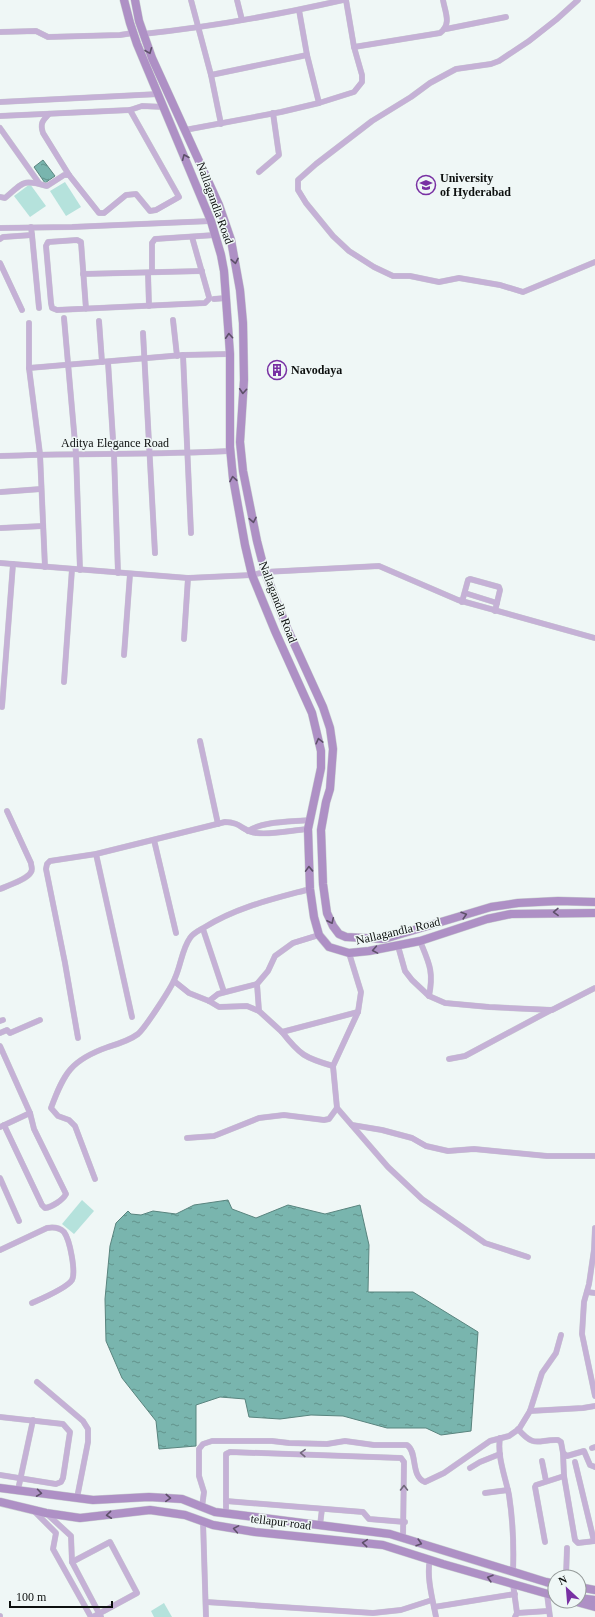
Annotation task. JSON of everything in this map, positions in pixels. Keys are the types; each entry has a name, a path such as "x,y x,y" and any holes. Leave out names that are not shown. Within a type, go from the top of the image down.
{"main road":[{"name":"Nallagandla Road","path":"124,0 133,33 211,221 224,271 230,354 230,451 233,478 252,575 275,631 312,713 321,751 321,768 308,829 310,889 314,917 319,935 329,947 349,954 420,941 487,919 511,914 595,913"},
{"name":"Nallagandla Road","path":"135,0 143,34 218,205 231,240 236,268 243,330 244,380 240,442 251,511 265,572 323,707 330,728 333,749 330,789 321,830 323,884 327,913 333,926 340,934 346,937 384,939 485,908 558,901 595,902"},
{"path":"485,908 487,919"},
{"path":"0,1488 93,1500 149,1497 182,1499 215,1512 390,1534 547,1582"},
{"name":"tellapur road","path":"0,1502 46,1513 80,1518 150,1510 185,1515 213,1524 264,1533 383,1545 547,1594"},
{"path":"264,1533 265,1518"}],"street":[{"path":"191,0 211,75 221,124"},
{"path":"237,0 242,20"},
{"path":"143,34 198,28 299,10 343,0"},
{"path":"185,130 221,124 319,103 354,92 362,82 362,75 354,47 346,0"},
{"path":"443,0 448,25 446,29"},
{"path":"578,0 558,19 535,37 499,61 491,64 456,69 449,72 372,121 298,180 298,190 306,203 349,251 374,267 393,276 410,276 439,282 460,278 500,285 523,292 595,262"},
{"path":"299,10 307,55 319,103"},
{"path":"354,47 440,33 446,29 506,17"},
{"path":"0,32 36,30 48,37 120,35 133,33"},
{"path":"211,75 307,55"},
{"path":"0,102 159,94"},
{"path":"0,116 130,110 142,106 164,107"},
{"path":"49,114 42,121 41,126 43,133 68,176 99,214 104,213 126,196 136,194 150,211 156,210 179,197 130,110"},
{"path":"259,172 279,155 273,113"},
{"path":"0,128 39,183"},
{"path":"0,197 5,198 24,182 30,181 48,186 64,175 68,176"},
{"path":"0,228 211,221"},
{"path":"31,227 39,308"},
{"path":"0,239 3,237 32,235"},
{"path":"149,306 152,243 155,239 215,235"},
{"path":"86,309 80,240 51,241 46,244 52,308 57,310 86,309 205,303 209,300 209,297 192,237"},
{"path":"0,263 22,310"},
{"path":"84,274 202,271"},
{"path":"214,299 226,298"},
{"path":"64,318 76,454 80,570"},
{"path":"173,320 180,356 191,533"},
{"path":"99,321 102,362"},
{"path":"30,323 30,368 40,454 45,567"},
{"path":"143,333 155,553"},
{"path":"30,368 180,356 230,354"},
{"path":"108,362 114,455 118,573"},
{"name":"Aditya Elegance Road","path":"0,456 40,454 187,454 230,451"},
{"path":"2,492 42,489"},
{"path":"2,528 43,526"},
{"path":"0,563 188,578 379,566 462,602 595,638"},
{"path":"2,707 13,564"},
{"path":"64,682 72,569"},
{"path":"124,655 130,574"},
{"path":"184,639 188,578"},
{"path":"462,602 470,579 500,588 495,611"},
{"path":"465,594 497,603"},
{"path":"476,605 478,597"},
{"path":"200,741 218,824"},
{"path":"0,889 26,878 32,870 31,863 7,811"},
{"path":"248,831 264,825 310,820"},
{"path":"78,1038 46,869 47,864 50,861 96,854 225,822 237,823 248,831 258,834 308,829"},
{"path":"154,840 176,933"},
{"path":"96,854 132,1017"},
{"path":"95,1179 75,1126 69,1120 58,1116 51,1108 60,1083 69,1070 76,1063 90,1055 120,1044 138,1034 174,981 190,939 203,928 246,904 310,889"},
{"path":"203,928 224,992"},
{"path":"209,1001 218,994 257,984 268,971 275,956 293,944 319,935"},
{"path":"420,941 432,975 429,996"},
{"path":"398,946 405,971 412,980 429,996 445,1003 552,1010"},
{"path":"187,1138 214,1136 259,1118 284,1115 324,1120 329,1119 336,1108 333,1066 358,1012 361,992 349,954"},
{"path":"174,981 189,993 209,1001 219,1007 247,1006 259,1011 282,1032 299,1051 310,1059 333,1066"},
{"path":"257,984 259,1011"},
{"path":"449,1058 465,1056 474,1052 514,1029 595,988"},
{"path":"282,1032 358,1012"},
{"path":"0,1033 7,1030 10,1033 40,1020"},
{"path":"0,1046 30,1113 34,1129 66,1194 60,1201 45,1208 42,1205 2,1126 30,1113"},
{"path":"336,1108 388,1167 422,1200 485,1243 528,1258"},
{"path":"352,1126 389,1132 412,1138 426,1146 448,1151 474,1149 547,1156 595,1156"},
{"path":"0,1178 19,1221"},
{"path":"0,1250 47,1228 53,1227 64,1233 68,1242 73,1265 74,1274 72,1281 64,1287 32,1303"},
{"path":"595,1228 594,1250 584,1302 582,1334 595,1396"},
{"path":"587,1292 595,1293"},
{"path":"202,1507 204,1492 200,1476 199,1449 203,1444 212,1441 272,1441 327,1444 345,1441 374,1445 407,1445 410,1448 419,1478 425,1482 444,1473 479,1447 490,1441 509,1436 518,1429 530,1410 542,1373 556,1353 561,1335"},
{"path":"37,1382 83,1421 88,1429 88,1442 77,1498"},
{"path":"530,1410 583,1408 595,1406"},
{"path":"0,1417 63,1424 70,1432 63,1478 60,1482 56,1484 0,1474"},
{"path":"18,1490 33,1420"},
{"path":"518,1429 526,1438 532,1441 540,1442 558,1440 561,1442 564,1476 575,1540 578,1543 595,1541 575,1462"},
{"path":"500,1438 500,1454 508,1490 514,1536 513,1572"},
{"path":"563,1453 568,1456 584,1451 590,1465 595,1467"},
{"path":"226,1513 226,1454 230,1452 401,1458 404,1462 404,1538"},
{"path":"470,1468 480,1462 500,1454"},
{"path":"542,1461 546,1481"},
{"path":"544,1542 535,1487 536,1485 546,1481 564,1476"},
{"path":"485,1493 508,1490"},
{"path":"226,1501 363,1512 369,1519 404,1524"},
{"path":"320,1525 322,1509"},
{"path":"33,1510 56,1533 53,1549 92,1617 100,1615 137,1593 110,1542 72,1562"},
{"path":"46,1513 71,1536 72,1562 100,1615"},
{"path":"203,1521 206,1617"},
{"path":"566,1569 567,1548"},
{"path":"430,1560 429,1566 432,1600 436,1617"},
{"path":"513,1584 516,1615 549,1614"},
{"path":"434,1608 515,1594"},
{"path":"206,1602 339,1614 401,1610 432,1600"}],"shaded area":[{"path":"65,182 81,207 66,216 50,191"},
{"path":"30,184 46,206 30,217 14,196"},
{"path":"82,1200 94,1211 74,1234 62,1224"},
{"path":"164,1603 172,1617 154,1617 151,1611"}],"water":[{"path":"43,160 55,176 45,183 34,167"},
{"path":"228,1200 232,1209 256,1218 288,1205 325,1214 360,1205 369,1245 368,1292 413,1292 478,1332 471,1431 441,1435 426,1428 387,1428 343,1416 311,1415 280,1419 249,1417 245,1399 220,1397 196,1405 196,1446 159,1449 156,1421 122,1378 106,1341 105,1299 110,1246 116,1223 128,1211 131,1214 141,1215 153,1211 176,1214 194,1205"}],"place":[{"name":"University of Hyderabad","path":"426,185"},
{"name":"Navodaya","path":"277,370"}]}
